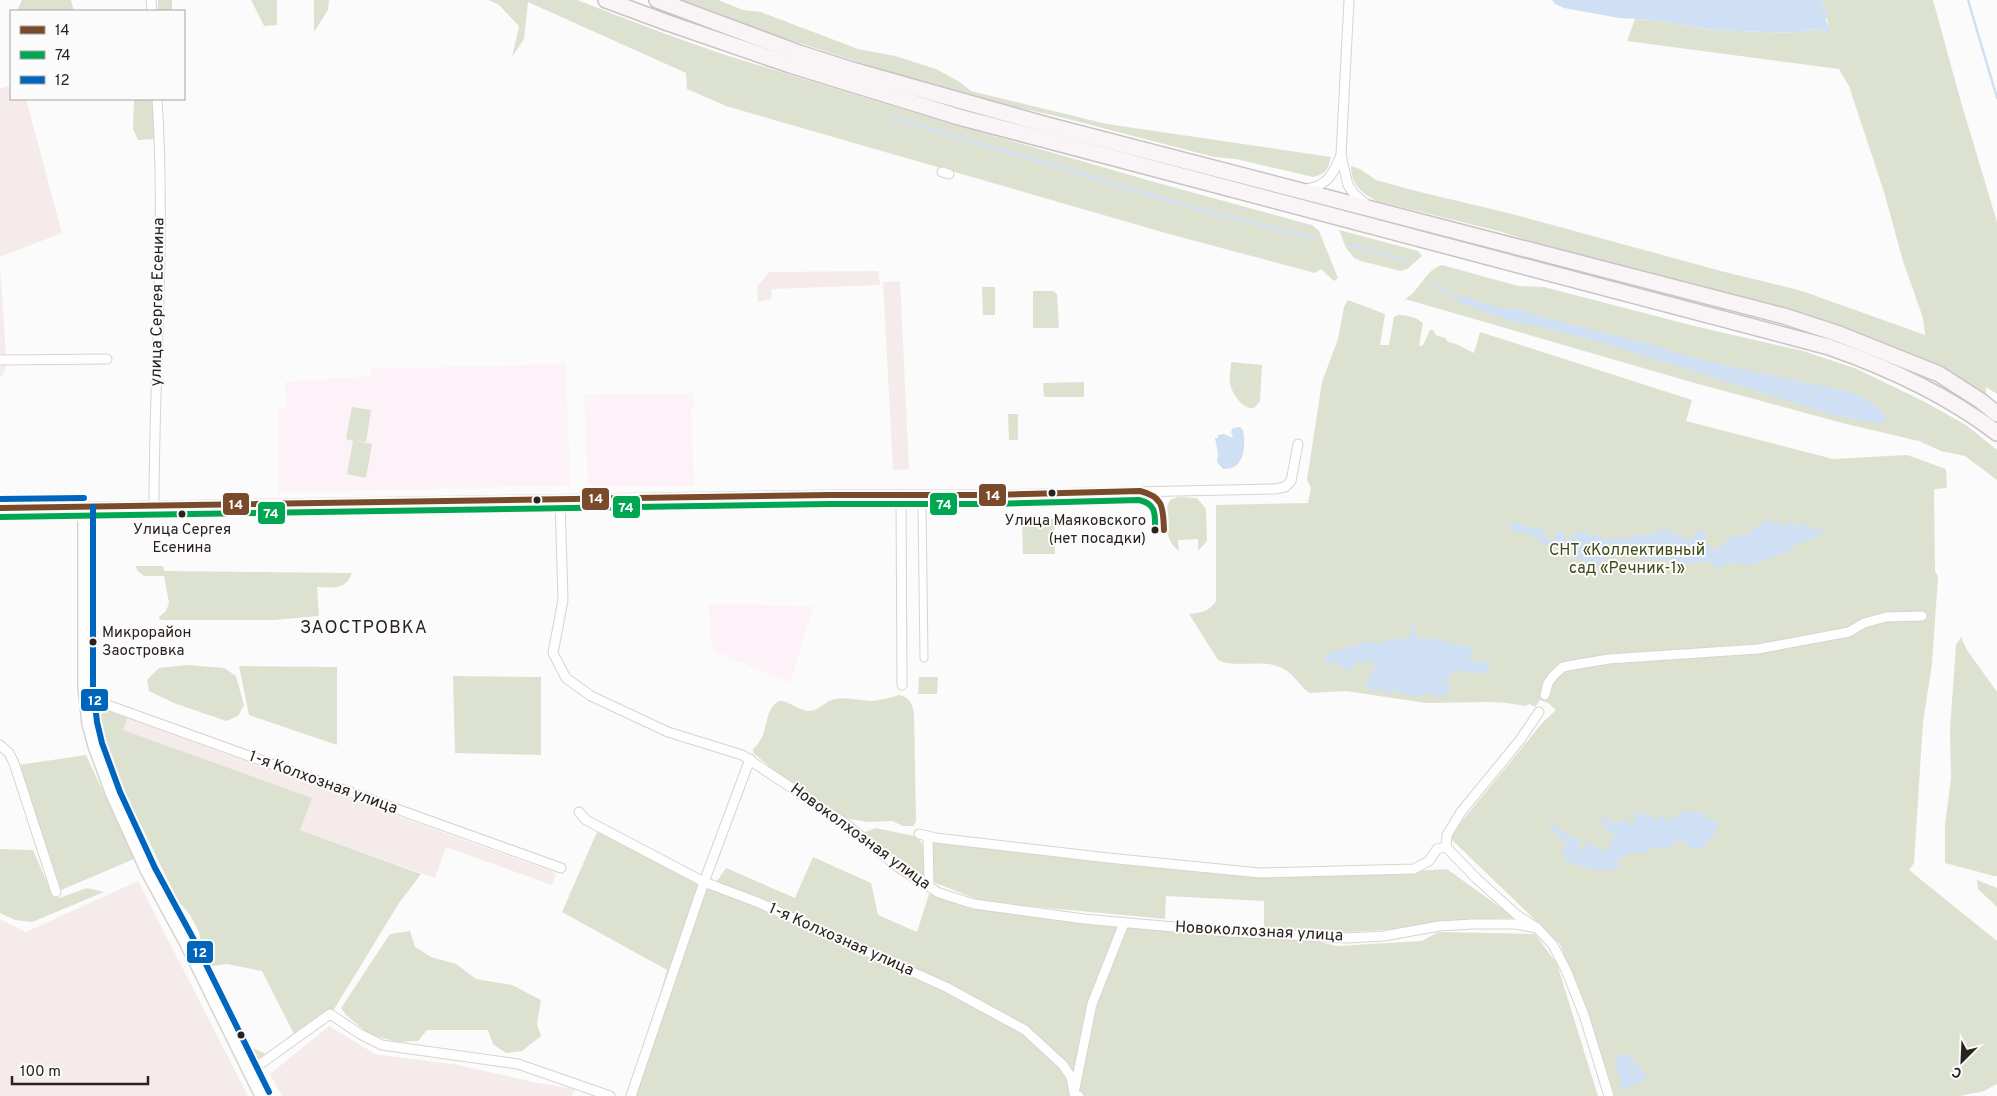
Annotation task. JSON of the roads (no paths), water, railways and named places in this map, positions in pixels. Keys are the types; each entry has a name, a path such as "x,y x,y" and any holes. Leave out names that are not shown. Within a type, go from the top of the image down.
{"main road":[{"path":"606,0 790,64 959,118 1829,347 1873,363 1928,389 1954,403 1997,433"},
{"path":"657,0 799,53 1046,125 1784,316 1839,334 1939,374 1981,401 1997,414"}],"street":[{"path":"1349,0 1341,154 1350,190 1363,202 1385,212"},
{"name":"улица Сергея Есенина","path":"154,505 160,212 157,100"},
{"path":"1288,189 1307,189 1323,184 1334,172 1341,154"},
{"path":"0,360 107,359"},
{"path":"0,508 997,495 1275,489 1284,487 1291,481 1298,444"},
{"path":"901,495 902,685"},
{"name":"Новоколхозная улица","path":"560,500 563,600 553,653 566,678 591,696 668,732 742,755 846,824 898,867 929,887 952,898 974,904 1124,923 1230,932 1348,938 1384,936 1440,926 1472,924 1515,924 1537,928"},
{"path":"922,506 924,658"},
{"path":"84,507 85,697 88,724 94,746 147,872 186,944 261,1096"},
{"path":"1545,695 1548,683 1553,676 1563,667 1573,664 1609,659 1758,649 1849,632 1864,623 1886,617 1922,616"},
{"name":"1-я Колхозная улица","path":"85,697 561,868"},
{"path":"1539,712 1516,746 1461,812 1447,835 1446,848 1476,879 1517,915 1537,928 1554,946 1584,1015 1609,1096"},
{"path":"0,746 9,753 14,762 56,892"},
{"path":"631,1096 704,882 750,760"},
{"name":"1-я Колхозная улица","path":"579,812 586,820 704,882 757,902 946,987 1025,1030 1063,1065 1071,1077 1075,1095"},
{"path":"929,887 923,835 1108,858 1260,873 1414,869 1430,860 1437,849 1446,848"},
{"path":"1075,1095 1092,1004 1124,923"},
{"path":"249,1072 330,1014 360,1034 382,1045 518,1064 610,1096"}],"water":[{"path":"1552,0 1823,0 1822,6 1828,13 1826,20 1830,33 1813,29 1796,33 1713,30 1654,20 1619,18 1564,8 1555,4"},
{"path":"1466,297 1496,307 1516,309 1733,367 1852,392 1877,406 1887,420 1878,424 1830,414 1600,342 1514,322 1458,302"},
{"path":"1240,427 1243,430 1244,450 1236,466 1223,469 1217,462 1218,454 1215,438 1218,438 1218,435 1224,434 1233,438 1231,432 1233,428"},
{"path":"1772,518 1774,526 1777,525 1778,520 1781,521 1780,523 1784,527 1787,523 1795,524 1796,530 1802,522 1815,531 1820,528 1824,530 1813,540 1797,543 1796,546 1794,544 1792,546 1795,549 1751,565 1728,563 1718,568 1713,567 1713,564 1699,561 1694,565 1691,561 1690,564 1683,562 1684,566 1672,559 1671,563 1657,559 1643,562 1643,559 1632,553 1608,557 1591,567 1569,566 1588,562 1582,556 1583,559 1579,559 1570,554 1568,551 1577,553 1573,546 1561,549 1560,553 1559,543 1549,548 1527,533 1514,533 1506,523 1514,524 1516,521 1530,527 1543,527 1545,530 1543,537 1553,540 1556,537 1556,532 1561,533 1560,529 1565,533 1566,541 1574,536 1575,530 1583,533 1584,525 1585,533 1587,532 1587,534 1593,536 1599,535 1611,540 1618,538 1623,540 1628,537 1630,538 1632,535 1641,534 1642,536 1667,529 1673,535 1678,534 1683,539 1690,540 1698,531 1706,531 1705,538 1707,544 1712,548 1719,549 1728,540 1727,536 1734,538 1739,535 1748,536 1748,533 1754,530 1755,526 1761,527 1760,523"},
{"path":"1412,624 1415,627 1417,638 1424,638 1423,641 1425,639 1429,641 1433,636 1446,643 1474,647 1470,658 1475,662 1489,662 1490,668 1478,674 1456,670 1447,680 1450,688 1447,695 1431,696 1428,692 1416,697 1395,691 1386,694 1380,688 1376,692 1370,688 1367,682 1375,668 1374,662 1363,659 1368,667 1355,662 1353,670 1341,668 1334,662 1327,666 1325,658 1335,649 1341,651 1345,647 1352,647 1365,642 1382,644 1389,638 1393,639 1396,634 1397,639 1402,640 1411,636"},
{"path":"1637,810 1639,818 1646,811 1652,818 1658,820 1658,818 1663,816 1668,822 1670,821 1669,817 1673,817 1675,820 1681,813 1687,811 1704,813 1706,819 1717,820 1720,823 1717,825 1715,834 1703,848 1690,849 1680,840 1667,848 1650,848 1651,850 1647,850 1648,852 1625,854 1625,857 1619,857 1617,861 1622,867 1616,867 1611,870 1595,870 1567,862 1562,851 1569,841 1561,841 1556,832 1549,827 1553,824 1565,834 1582,840 1578,845 1581,850 1586,848 1585,844 1588,841 1599,851 1603,849 1605,851 1612,842 1614,834 1604,829 1605,825 1600,815 1614,823 1617,821 1620,824 1631,814 1627,824 1632,825 1635,821 1634,813"},
{"path":"1620,1053 1632,1058 1646,1075 1643,1083 1632,1085 1625,1090 1619,1089 1621,1081 1615,1062"}],"waterway":[{"path":"1968,0 1997,98"},
{"path":"890,117 1201,210 1315,238"},
{"path":"1348,244 1408,261"},
{"path":"1434,283 1461,299"}],"place":[{"name":"Улица Сергея Есенина","path":"182,514"},
{"name":"Улица Маяковского (нет посадки)","path":"1155,530"},
{"name":"Микрорайон Заостровка","path":"93,642"}],"district":[{"name":"ЗАОСТРОВКА","path":"364,628"}],"park label":[{"name":"СНТ «Коллективный сад «Речник-1»","path":"1627,560"}]}
